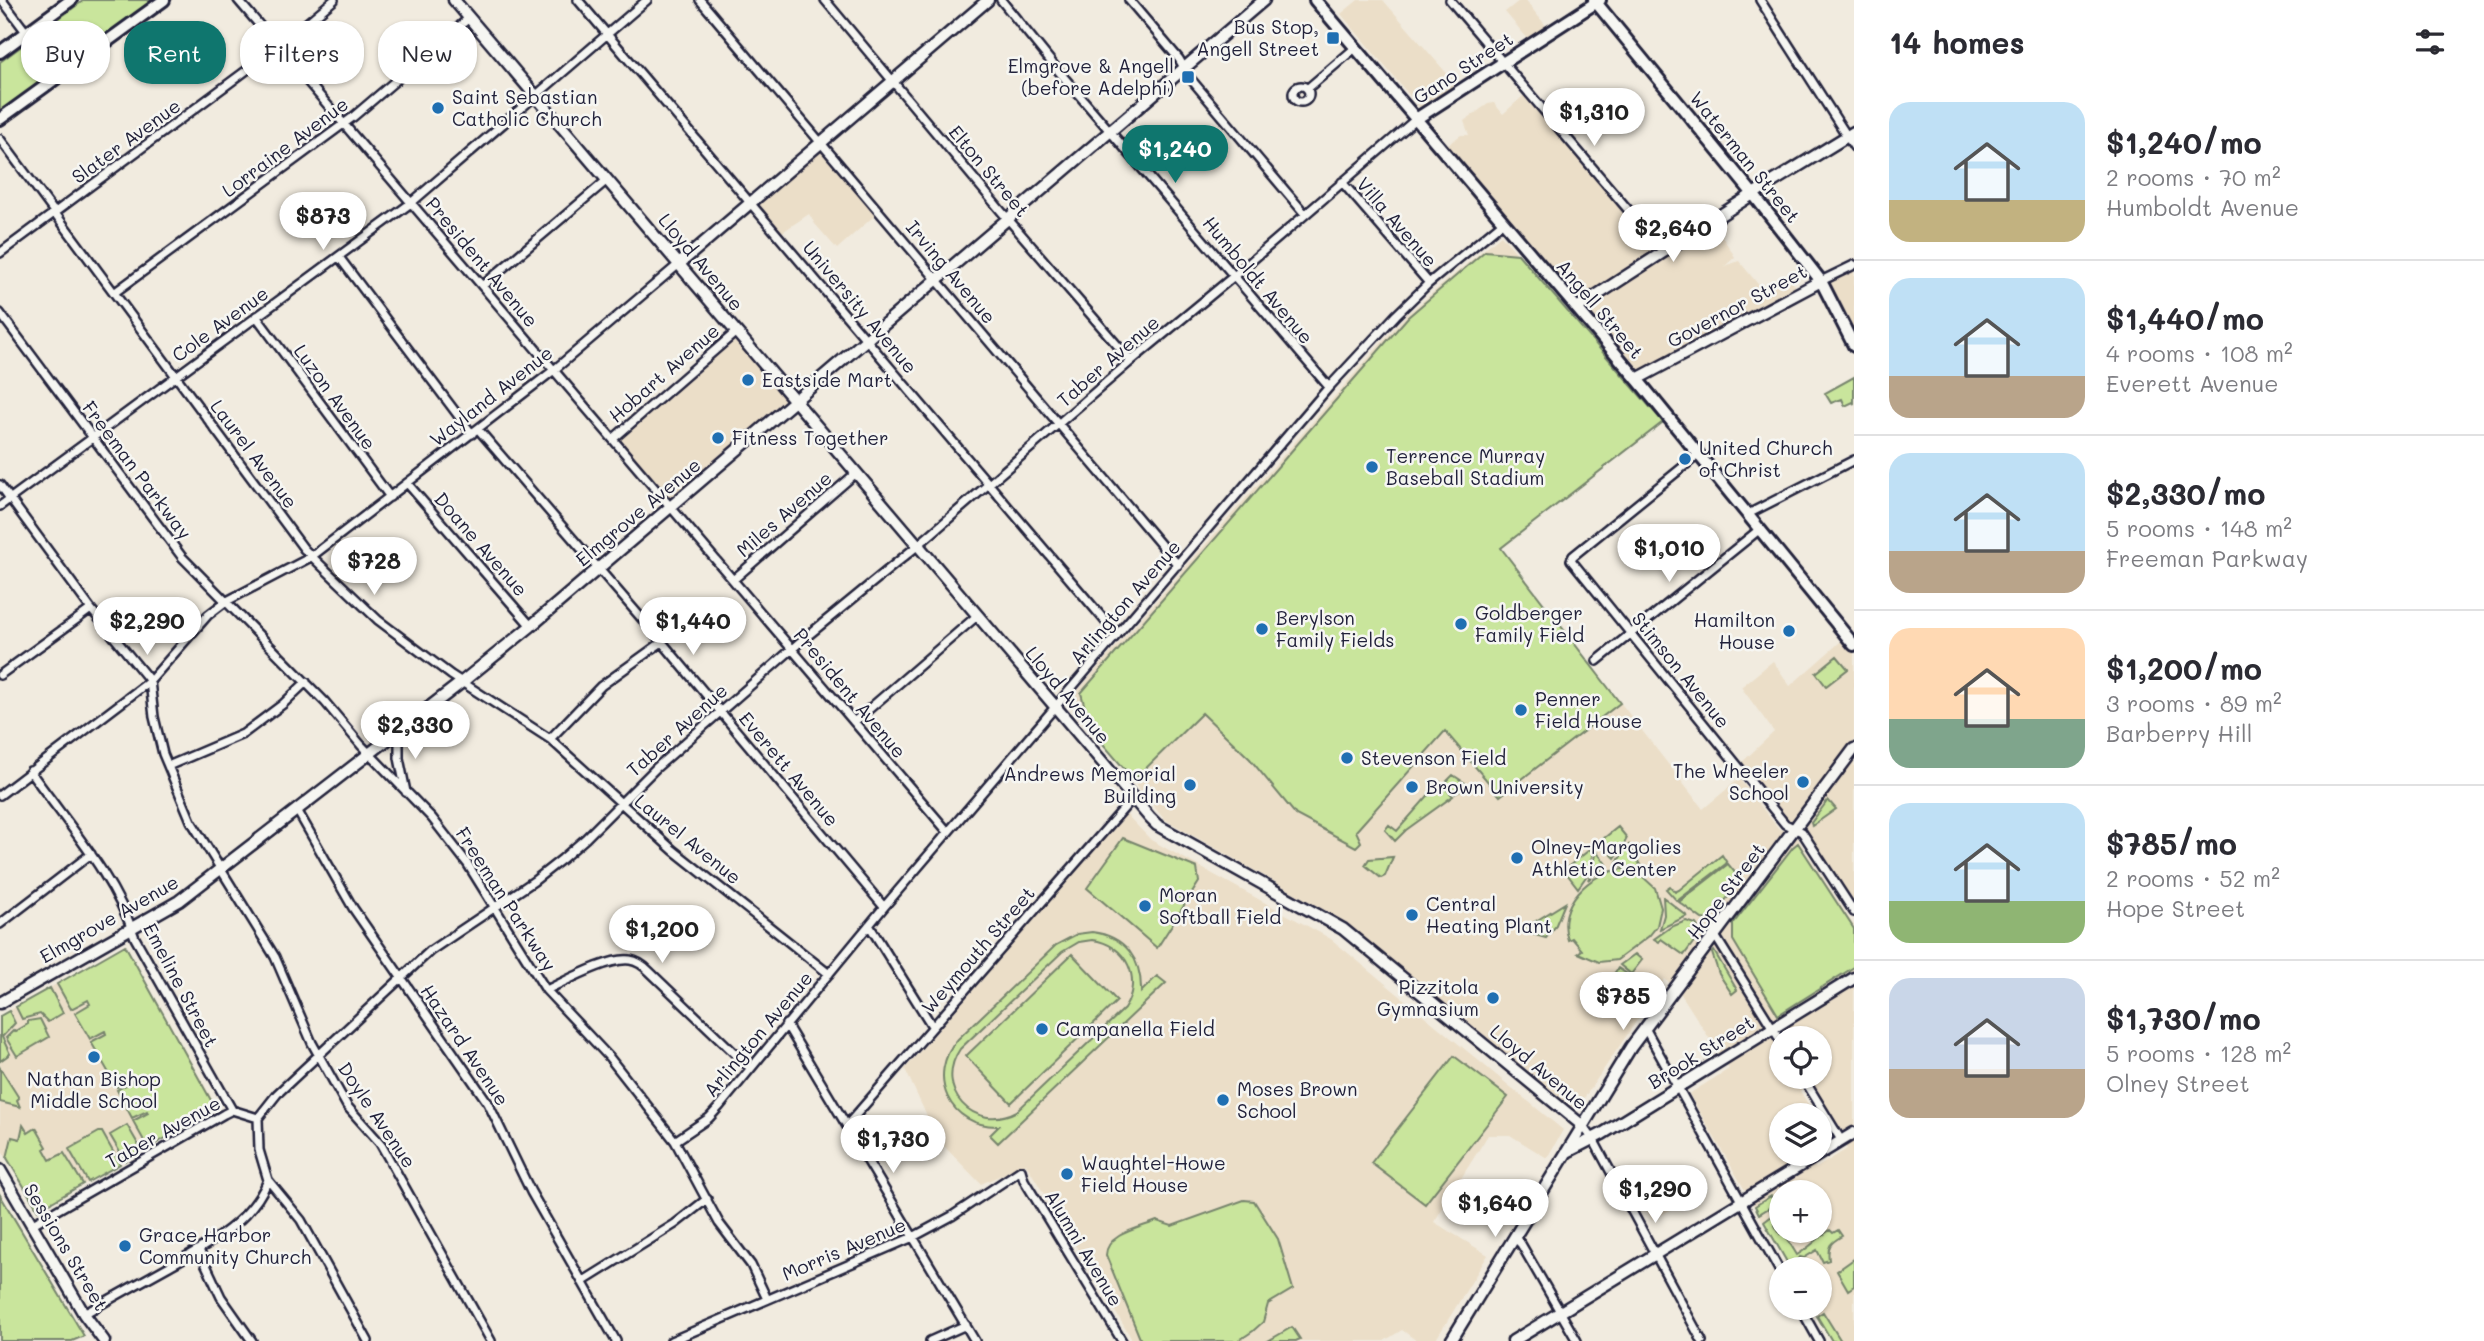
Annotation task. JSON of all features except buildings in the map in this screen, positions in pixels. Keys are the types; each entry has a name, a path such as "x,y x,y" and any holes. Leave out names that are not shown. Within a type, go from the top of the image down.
{"main road":[{"path":"42,21 71,0"},
{"path":"0,119 164,0"},
{"name":"Angell Street","path":"1315,0 1637,379 1854,645"},
{"name":"Gano Street","path":"1416,120 1597,1"},
{"name":"Waterman Street","path":"1597,1 1821,281 1854,346"},
{"path":"0,52 21,37"}],"street":[{"path":"2,0 21,26"},
{"name":"President Avenue","path":"238,0 256,21"},
{"name":"Slater Avenue","path":"309,21 334,0"},
{"name":"Lloyd Avenue","path":"454,0 1157,825 1343,929 1583,1126 1593,1139 1702,1341"},
{"name":"University Avenue","path":"578,0 1117,635"},
{"name":"Cole Avenue","path":"0,506 411,203 647,0"},
{"name":"Irving Avenue","path":"700,0 1178,565"},
{"name":"Elton Street","path":"825,0 1131,361"},
{"name":"Wayland Avenue","path":"0,795 150,681 208,615 225,602 312,557 554,370 988,0"},
{"name":"Humboldt Avenue","path":"1001,0 1329,387"},
{"path":"1129,0 1305,214"},
{"name":"Elmgrove Avenue","path":"0,1003 179,901 399,732 531,626 1264,0"},
{"path":"1450,0 1664,252"},
{"path":"1760,0 1851,134 1854,147"},
{"name":"Lorraine Avenue","path":"114,293 344,124 469,18"},
{"path":"1307,89 1355,48"},
{"name":"Slater Avenue","path":"0,253 240,75"},
{"name":"President Avenue","path":"310,84 948,832"},
{"name":"Taber Avenue","path":"31,1225 232,1110 258,1118 277,1094 430,951 562,859 656,768 720,712 1416,120"},
{"path":"1577,308 1851,134"},
{"name":"Laurel Avenue","path":"0,139 312,557 378,620 462,682 550,739 673,850 829,974"},
{"path":"482,286 607,180"},
{"name":"Villa Avenue","path":"1342,182 1429,283"},
{"name":"Arlington Avenue","path":"675,1141 709,1118 884,907 1329,387 1429,283 1503,222"},
{"name":"Everett Avenue","path":"339,257 475,431 662,642 884,907"},
{"name":"Governor Street","path":"1637,379 1854,265"},
{"name":"Freeman Parkway","path":"0,313 182,557 306,682 432,818 467,863 546,990 609,1057 675,1141 719,1223 751,1265 767,1299"},
{"name":"Luzon Avenue","path":"256,316 390,497"},
{"name":"Hobart Avenue","path":"613,439 736,332"},
{"name":"Stimson Avenue","path":"1699,454 1571,560 1785,824 1802,832 1854,912"},
{"path":"1748,514 1854,460"},
{"name":"Miles Avenue","path":"733,580 856,473"},
{"name":"Doane Avenue","path":"407,483 531,626"},
{"path":"0,485 91,609 150,681"},
{"path":"1597,661 1760,530"},
{"path":"1,672 91,609"},
{"path":"854,722 978,615"},
{"path":"550,739 601,686 662,642"},
{"name":"Doyle Avenue","path":"150,681 154,717 168,766 191,821 275,957 319,1056 347,1106 380,1143 491,1341"},
{"path":"168,766 243,734 283,704 306,682"},
{"path":"399,732 399,758 407,792"},
{"name":"Hope Street","path":"1451,1341 1645,1028 1854,749"},
{"name":"Emeline Street","path":"30,771 91,854 129,918 135,938 232,1110"},
{"name":"Weymouth Street","path":"848,1124 1133,798"},
{"name":"Hazard Avenue","path":"297,810 353,908 488,1103 531,1192 615,1341"},
{"path":"0,923 91,854"},
{"path":"869,925 932,1026"},
{"path":"1714,934 1772,1026"},
{"path":"546,990 595,968 630,960 642,965 749,1067"},
{"name":"Brook Street","path":"1776,1026 1854,978"},
{"path":"786,1024 975,1341"},
{"path":"1645,1028 1772,1257"},
{"name":"Brook Street","path":"1566,1153 1769,1030"},
{"path":"1810,1089 1841,1140"},
{"path":"258,1118 259,1150 268,1180 301,1220 368,1341"},
{"path":"1513,1341 1854,1133"},
{"name":"Sessions Street","path":"0,1170 84,1314 104,1341"},
{"name":"Morris Avenue","path":"671,1341 913,1237 952,1216 1021,1170"},
{"name":"Alumni Avenue","path":"1021,1170 1024,1180 1122,1341"},
{"path":"84,1314 216,1239 240,1219 268,1180"},
{"path":"582,1282 646,1244 707,1199"},
{"path":"1514,1237 1521,1244 1577,1341"},
{"path":"199,1250 221,1297 252,1341"},
{"path":"1807,1320 1819,1341"},
{"path":"930,1341 966,1325"}],"shaded area":[{"path":"1358,0 1383,0 1456,84 1420,108 1341,14"},
{"path":"1520,0 1525,0 1547,27 1528,39 1505,12"},
{"path":"1531,89 1665,249 1713,222 1735,257 1725,266 1739,261 1762,289 1790,277 1798,293 1640,376 1444,147 1461,135 1469,135 1464,121 1488,104 1494,103 1503,114"},
{"path":"825,142 882,209 837,249 809,214 781,233 752,202"},
{"name":"Brown University","path":"1501,235 1663,422 1501,549 1703,809 1739,779 1779,829 1796,836 1854,926 1854,1341 1832,1341 1820,1320 1832,1320 1832,1257 1784,1257 1776,1243 1832,1243 1832,1180 1769,1180 1769,1231 1689,1094 1729,1069 1681,994 1665,979 1576,1110 1344,921 1164,819 1068,702 1405,316","holes":["1769,1026 1832,1026 1832,1089 1813,1089 1821,1103 1832,1103 1832,1123 1847,1149 1832,1158 1832,1166 1769,1166 1769,1103 1808,1103 1800,1091 1803,1089 1769,1089"]},
{"path":"1854,264 1854,346 1825,279"},
{"path":"737,330 796,397 672,504 616,441"},
{"name":"The Wheeler School","path":"1847,636 1854,645 1854,912 1802,833 1794,829 1738,766 1774,732 1741,687 1773,661 1790,686"},
{"name":"Moses Brown School","path":"1125,813 1151,840 1331,939 1563,1130 1547,1158 1510,1135 1488,1135 1434,1222 1488,1255 1435,1341 1417,1341 1402,1330 1384,1341 1133,1341 1026,1164 981,1184 938,1140 905,1069"},
{"name":"Nathan Bishop Middle School","path":"125,945 211,1097 211,1108 208,1114 38,1210 0,1147 0,1016"},
{"path":"1664,1171 1681,1204 1652,1220 1634,1186"}],"green space":[{"path":"84,0 155,0 110,33 110,21 56,21"},
{"path":"21,46 21,84 40,84 0,113 0,62"},
{"path":"1485,251 1518,254 1663,422 1501,548 1620,703 1500,796 1445,731 1356,831 1361,842 1356,847 1296,815 1250,759 1202,713 1134,780 1091,730 1081,693 1408,317"},
{"path":"1854,377 1854,404 1853,402 1845,406 1842,399 1831,403 1825,393"},
{"path":"1837,656 1848,669 1826,686 1816,673"},
{"path":"1453,775 1465,783 1464,788 1455,794 1446,782"},
{"path":"1440,782 1453,796 1395,841 1385,830 1389,825 1397,831"},
{"path":"1828,800 1836,809 1812,826 1811,823"},
{"path":"1618,827 1627,838 1621,850 1619,848 1614,853 1617,855 1615,858 1599,842"},
{"name":"Moran Softball Field","path":"1123,838 1197,868 1199,882 1157,948 1087,888"},
{"path":"1798,843 1854,929 1854,967 1778,1015 1733,940 1733,924"},
{"path":"1629,845 1644,872 1621,866 1617,862"},
{"path":"1593,847 1590,871 1578,888 1564,870"},
{"path":"1595,850 1607,865 1588,880 1594,866"},
{"path":"1722,855 1727,863 1677,901 1666,889 1670,886 1675,892 1679,890"},
{"path":"1393,857 1385,876 1381,878 1365,865 1369,859"},
{"path":"1728,864 1741,880 1710,920 1702,919 1679,902"},
{"path":"1623,869 1642,876 1655,888 1661,908 1657,926 1649,936 1617,960 1599,962 1578,953 1582,950 1572,938 1568,940 1566,915 1578,892 1599,876"},
{"path":"1663,897 1687,916 1660,929 1664,915"},
{"path":"1565,903 1555,927 1546,938 1520,931"},
{"path":"1686,921 1696,924 1701,932 1684,955 1661,939 1659,942 1654,939 1671,927"},
{"path":"1077,934 1104,934 1123,944 1139,970 1141,992 1157,976 1166,983 998,1143 990,1135 999,1126 982,1124 967,1118 956,1109 948,1097 944,1068 948,1053 958,1039 1056,945","holes":["1092,940 1104,943 1123,956 1128,965 1132,987 1124,1009 1017,1111 1001,1117 986,1117 962,1104 951,1079 953,1064 960,1049 1062,952 1079,942"]},
{"path":"125,945 212,1102 208,1114 148,1148 133,1121 148,1113 147,1111 132,1118 117,1090 133,1081 132,1079 117,1087 91,1042 106,1034 105,1031 90,1039 75,1013 90,1004 88,1000 71,1009 57,984"},
{"path":"1714,951 1737,990 1732,994 1719,974 1712,953"},
{"name":"Campanella Field","path":"1072,954 1117,1001 1011,1103 966,1056"},
{"path":"1635,954 1642,960 1631,974 1620,965"},
{"path":"1618,968 1630,976 1621,988 1611,978"},
{"path":"50,988 63,1013 48,1022 40,1014 22,1019 16,1007"},
{"path":"9,1011 15,1023 2,1037 10,1054 0,1061 0,1016"},
{"path":"40,1019 49,1037 17,1056 6,1038 14,1030 28,1024 28,1021"},
{"path":"1454,1056 1508,1097 1425,1204 1371,1163"},
{"path":"0,1068 19,1098 17,1100 20,1107 0,1102"},
{"path":"23,1125 28,1133 36,1128 47,1147 44,1149 50,1160 64,1153 83,1184 38,1210 7,1158 12,1137 20,1139"},
{"path":"127,1125 142,1151 125,1161 110,1135"},
{"path":"102,1132 120,1164 88,1182 69,1149"},
{"path":"0,1195 84,1336 72,1341 0,1341"},
{"path":"1769,1197 1769,1208 1759,1214 1755,1206"},
{"path":"1244,1200 1254,1201 1278,1239 1293,1289 1268,1304 1263,1322 1238,1341 1141,1341 1106,1255 1107,1248 1125,1233 1157,1221 1172,1226"},
{"path":"1769,1218 1769,1231 1764,1222"},
{"path":"1838,1230 1842,1236 1830,1245 1829,1257 1820,1257 1817,1250 1806,1257 1784,1257 1776,1243 1790,1243 1797,1255 1814,1243 1832,1243 1832,1232"},
{"path":"1854,1259 1854,1286 1848,1290 1837,1271"},
{"path":"1819,1320 1828,1320 1841,1341 1832,1341"},
{"path":"1292,1327 1300,1339 1268,1341"}],"place":[{"name":"Bus Stop, Angell Street","path":"1333,38"},
{"name":"Elmgrove & Angell (before Adelphi)","path":"1188,77"},
{"name":"Saint Sebastian Catholic Church","path":"438,108"},
{"name":"Eastside Mart","path":"748,380"},
{"name":"Fitness Together","path":"718,438"},
{"name":"United Church of Christ","path":"1685,459"},
{"name":"Terrence Murray Baseball Stadium","path":"1372,467"},
{"name":"Goldberger Family Field","path":"1461,624"},
{"name":"Berylson Family Fields","path":"1262,629"},
{"name":"Hamilton House","path":"1789,631"},
{"name":"Penner Field House","path":"1521,710"},
{"name":"Stevenson Field","path":"1347,758"},
{"name":"The Wheeler School","path":"1803,782"},
{"name":"Andrews Memorial Building","path":"1190,785"},
{"name":"Brown University","path":"1412,787"},
{"name":"Olney-Margolies Athletic Center","path":"1517,858"},
{"name":"Moran Softball Field","path":"1145,906"},
{"name":"Central Heating Plant","path":"1412,915"},
{"name":"Pizzitola Gymnasium","path":"1493,998"},
{"name":"Campanella Field","path":"1042,1029"},
{"name":"Nathan Bishop Middle School","path":"94,1057"},
{"name":"Moses Brown School","path":"1223,1100"},
{"name":"Waughtel-Howe Field House","path":"1067,1174"},
{"name":"Grace Harbor Community Church","path":"125,1246"}]}
